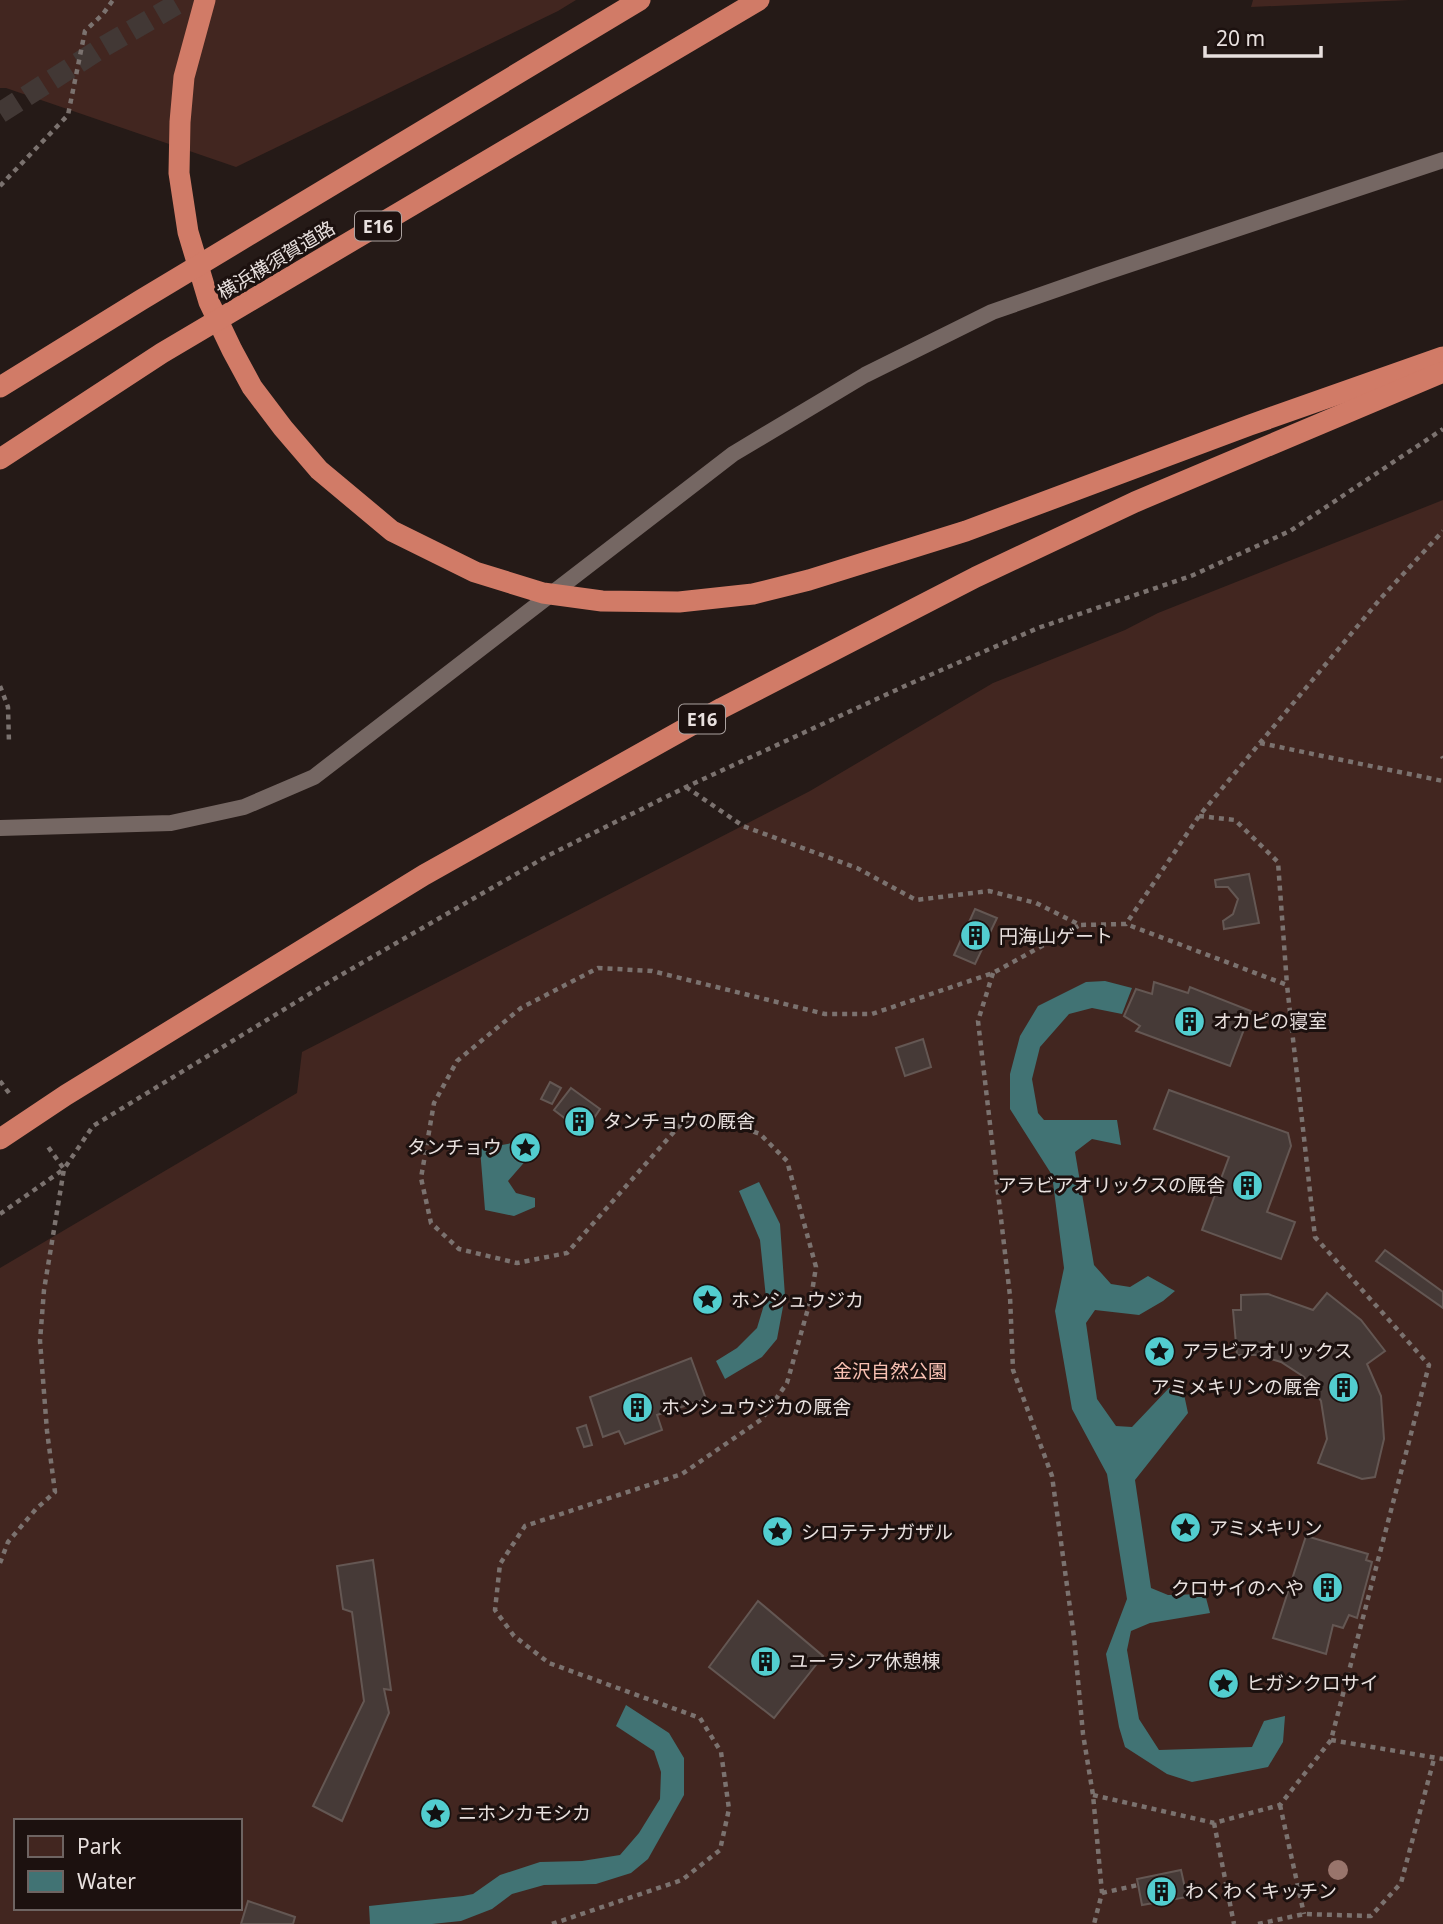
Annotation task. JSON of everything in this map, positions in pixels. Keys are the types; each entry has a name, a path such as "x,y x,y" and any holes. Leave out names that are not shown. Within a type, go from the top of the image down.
{"highway":[{"path":"205,0 184,77 179,173 188,232 209,302 253,387 282,428 319,470 392,531 475,572 543,593 602,601 679,602 753,594 809,580 966,531 1250,425 1443,357"},
{"name":"横浜横須賀道路","path":"0,387 640,0"},
{"name":"横浜横須賀道路","path":"0,459 162,354 759,0"},
{"name":"E16","path":"0,1139 66,1095 424,875 722,708 976,577 1135,502 1443,372"}],"lane":[{"path":"0,828 171,823 244,807 314,777 733,454 865,375 992,312 1443,160"}],"path":[{"path":"0,186 68,115 85,31 113,0"},
{"path":"0,1214 64,1168 93,1126 334,979 525,869 686,787 907,685 1026,633 1191,576 1290,531 1443,429"},
{"path":"1126,924 1199,816 1381,598 1443,531"},
{"path":"0,686 8,707 9,743"},
{"path":"1260,743 1443,781"},
{"path":"686,787 743,826 856,868 916,900 989,891 1037,903 1080,925"},
{"path":"1093,1795 1214,1823 1280,1805 1331,1740 1429,1365 1315,1237 1287,985 1278,862 1235,820 1199,816"},
{"path":"552,1924 682,1880 720,1850 729,1809 721,1752 700,1718 549,1663 514,1636 495,1610 500,1564 525,1526 682,1474 762,1419 787,1383 811,1298 816,1268 787,1161 761,1134 724,1121 681,1124 566,1252 517,1262 459,1249 430,1223 421,1178 434,1103 457,1061 521,1007 598,968 652,971 825,1014 872,1014 993,972 1080,925 1126,924 1287,985"},
{"path":"993,972 978,1021 1010,1296 1013,1370 1052,1476 1074,1637 1083,1734 1093,1795 1102,1893 1094,1924"},
{"path":"0,1563 8,1542 36,1509 55,1492 40,1341 44,1290 64,1168"},
{"path":"1331,1740 1443,1759"},
{"path":"1258,1924 1304,1914 1371,1916 1401,1883 1434,1759"},
{"path":"1280,1805 1304,1914"},
{"path":"1214,1823 1234,1924"},
{"path":"1102,1893 1138,1885"}],"green space":[{"path":"0,0 576,0 236,167 0,88"},
{"path":"1253,0 1409,0 1251,7"},
{"name":"金沢自然公園","path":"1443,500 1443,1924 0,1924 0,1268 297,1093 302,1052 810,791 993,683 1125,630 1158,613"}],"water":[{"path":"1105,981 1132,988 1122,1014 1092,1008 1069,1014 1040,1047 1032,1079 1038,1113 1044,1120 1117,1120 1121,1145 1092,1139 1075,1152 1094,1265 1111,1284 1130,1287 1148,1276 1175,1291 1139,1315 1095,1310 1086,1323 1097,1399 1116,1426 1132,1427 1169,1388 1182,1385 1188,1413 1135,1480 1151,1588 1168,1595 1205,1594 1210,1613 1150,1623 1131,1631 1127,1650 1139,1719 1159,1750 1252,1747 1264,1721 1285,1716 1283,1742 1268,1767 1192,1782 1167,1774 1125,1747 1119,1727 1106,1654 1127,1599 1107,1474 1072,1409 1055,1311 1064,1268 1052,1175 1010,1109 1010,1074 1020,1036 1038,1006 1086,982"},
{"path":"523,1141 535,1150 508,1181 516,1193 535,1198 535,1207 514,1216 485,1210 480,1149"},
{"path":"759,1182 780,1224 785,1296 777,1339 762,1357 725,1379 716,1361 737,1348 757,1328 766,1298 760,1240 739,1191"},
{"path":"626,1705 669,1733 684,1758 684,1795 648,1859 631,1873 596,1884 544,1885 512,1894 492,1909 461,1921 370,1924 369,1906 473,1894 500,1875 540,1862 582,1861 620,1855 639,1833 660,1799 661,1772 654,1751 616,1726"}],"building":[{"path":"1249,874 1259,923 1224,929 1223,921 1233,914 1238,899 1228,887 1216,887 1215,880"},
{"name":"円海山ゲート","path":"975,909 997,918 975,964 954,955"},
{"name":"オカピの寝室","path":"1154,982 1188,993 1190,987 1251,1011 1230,1066 1136,1031 1140,1026 1124,1016 1136,989 1152,994"},
{"path":"923,1039 931,1067 905,1076 896,1048"},
{"path":"550,1082 561,1088 552,1104 541,1099"},
{"name":"タンチョウの厩舎","path":"571,1088 600,1109 584,1133 554,1110"},
{"name":"アラビアオリックスの厩舎","path":"1169,1090 1288,1133 1291,1146 1267,1212 1295,1222 1281,1259 1202,1230 1229,1157 1154,1129"},
{"path":"1385,1250 1443,1292 1443,1308 1376,1261"},
{"name":"アミメキリンの厩舎","path":"1327,1293 1361,1320 1385,1351 1367,1364 1381,1396 1384,1439 1375,1477 1362,1479 1318,1463 1327,1439 1321,1401 1304,1377 1281,1362 1257,1355 1237,1355 1233,1310 1241,1310 1241,1295 1268,1294 1313,1310"},
{"name":"ホンシュウジカの厩舎","path":"691,1358 706,1399 657,1415 662,1430 625,1444 619,1431 603,1437 590,1397"},
{"path":"586,1425 592,1445 584,1447 577,1428"},
{"name":"クロサイのへや","path":"1306,1536 1368,1554 1366,1560 1372,1562 1357,1618 1349,1615 1343,1628 1333,1625 1326,1654 1273,1638"},
{"path":"373,1560 391,1690 384,1689 389,1713 342,1821 313,1806 364,1701 352,1612 343,1609 337,1566"},
{"name":"ユーラシア休憩棟","path":"758,1601 823,1656 774,1718 709,1667"},
{"name":"わくわくキッチン","path":"1181,1870 1187,1897 1142,1905 1137,1879"},
{"path":"248,1901 295,1917 293,1924 241,1924"}],"tunnel":[{"path":"0,113 103,47 184,0"}],"place":[{"name":"円海山ゲート","path":"976,936"},
{"name":"オカピの寝室","path":"1190,1021"},
{"name":"タンチョウの厩舎","path":"580,1121"},
{"name":"タンチョウ","path":"525,1147"},
{"name":"アラビアオリックスの厩舎","path":"1248,1185"},
{"name":"ホンシュウジカ","path":"708,1300"},
{"name":"アラビアオリックス","path":"1159,1351"},
{"name":"アミメキリンの厩舎","path":"1344,1387"},
{"name":"ホンシュウジカの厩舎","path":"638,1407"},
{"name":"アミメキリン","path":"1186,1528"},
{"name":"シロテテナガザル","path":"778,1532"},
{"name":"クロサイのへや","path":"1327,1588"},
{"name":"ユーラシア休憩棟","path":"766,1661"},
{"name":"ヒガシクロサイ","path":"1223,1683"},
{"name":"ニホンカモシカ","path":"435,1813"},
{"name":"わくわくキッチン","path":"1162,1891"}]}
